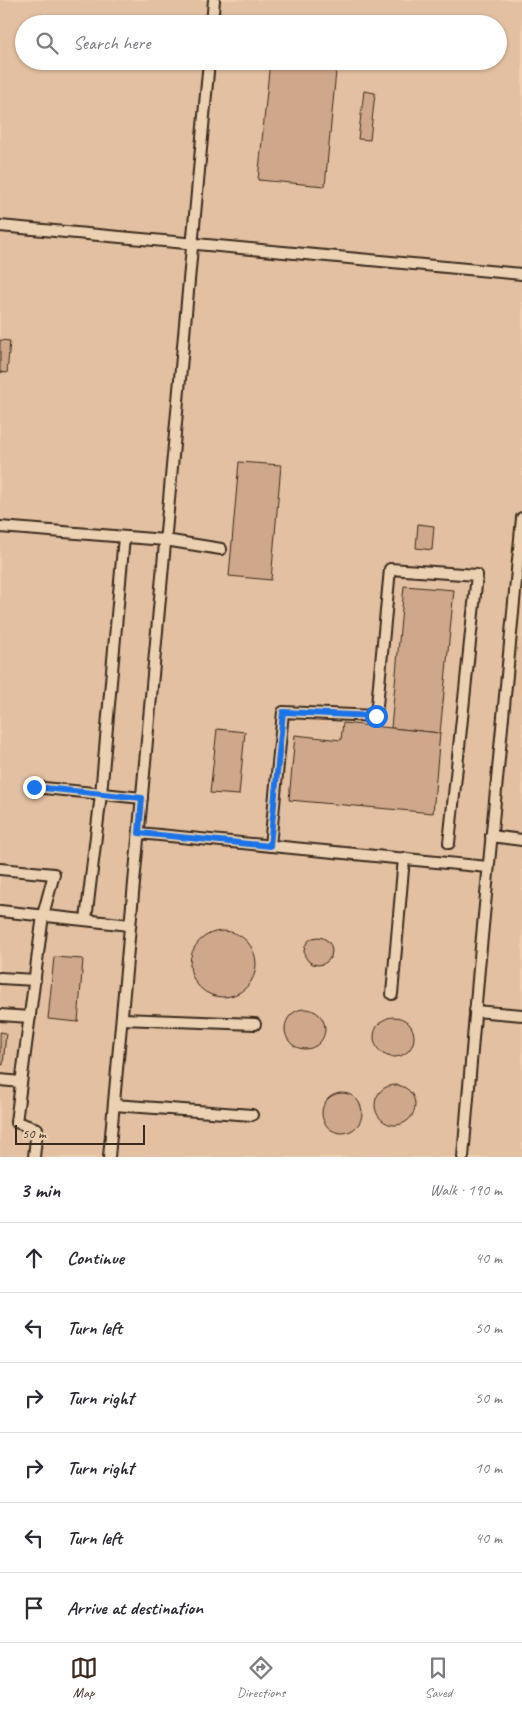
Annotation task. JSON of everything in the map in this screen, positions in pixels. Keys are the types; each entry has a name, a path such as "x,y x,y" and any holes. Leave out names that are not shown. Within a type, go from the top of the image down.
{"lane":[{"path":"213,15 214,0"},
{"path":"109,1157 208,70"},
{"path":"0,226 522,274"},
{"path":"464,1157 488,866 522,518"},
{"path":"0,527 165,540 221,549"},
{"path":"86,920 101,794 124,537"},
{"path":"270,846 283,712 376,716 390,569 477,575 449,843"},
{"path":"511,627 522,628"},
{"path":"34,787 142,798"},
{"path":"139,833 488,866"},
{"path":"491,836 522,840"},
{"path":"392,994 404,858"},
{"path":"0,869 54,874 43,915 16,1122 36,1129 34,1157"},
{"path":"0,911 130,925"},
{"path":"0,978 34,980"},
{"path":"475,1011 522,1015"},
{"path":"0,1016 30,1017"},
{"path":"122,1019 255,1024"},
{"path":"0,1080 21,1082"},
{"path":"114,1105 252,1115"}],"shaded area":[{"path":"0,0 522,0 522,1157 0,1157"}],"building":[{"path":"269,70 336,70 325,186 258,180"},
{"path":"364,91 375,93 370,140 358,139"},
{"path":"0,340 10,341 7,373 0,372"},
{"path":"239,462 281,465 271,580 229,576"},
{"path":"418,524 434,526 432,550 416,548"},
{"path":"404,586 454,590 440,733 391,728"},
{"path":"343,723 440,733 433,813 289,800 295,735 341,740"},
{"path":"217,729 245,732 239,795 210,793"},
{"path":"223,931 236,934 246,941 253,951 256,964 253,977 246,987 236,994 223,997 210,994 200,987 193,977 190,964 193,951 200,941 210,934"},
{"path":"318,937 328,941 332,951 328,961 318,965 308,961 304,951 308,941"},
{"path":"54,957 83,959 78,1022 48,1019"},
{"path":"305,1009 319,1015 325,1029 319,1043 305,1049 291,1043 285,1029 291,1015"},
{"path":"394,1017 408,1023 414,1037 408,1051 394,1057 380,1051 374,1037 380,1023"},
{"path":"0,1032 6,1033 3,1065 0,1064"},
{"path":"395,1085 409,1091 415,1105 409,1119 395,1125 381,1119 375,1105 381,1091"},
{"path":"342,1093 356,1099 362,1113 356,1127 342,1133 328,1127 322,1113 328,1099"}],"route":[{"path":"34,787 142,798 139,833 270,846 283,712 376,716"}]}
